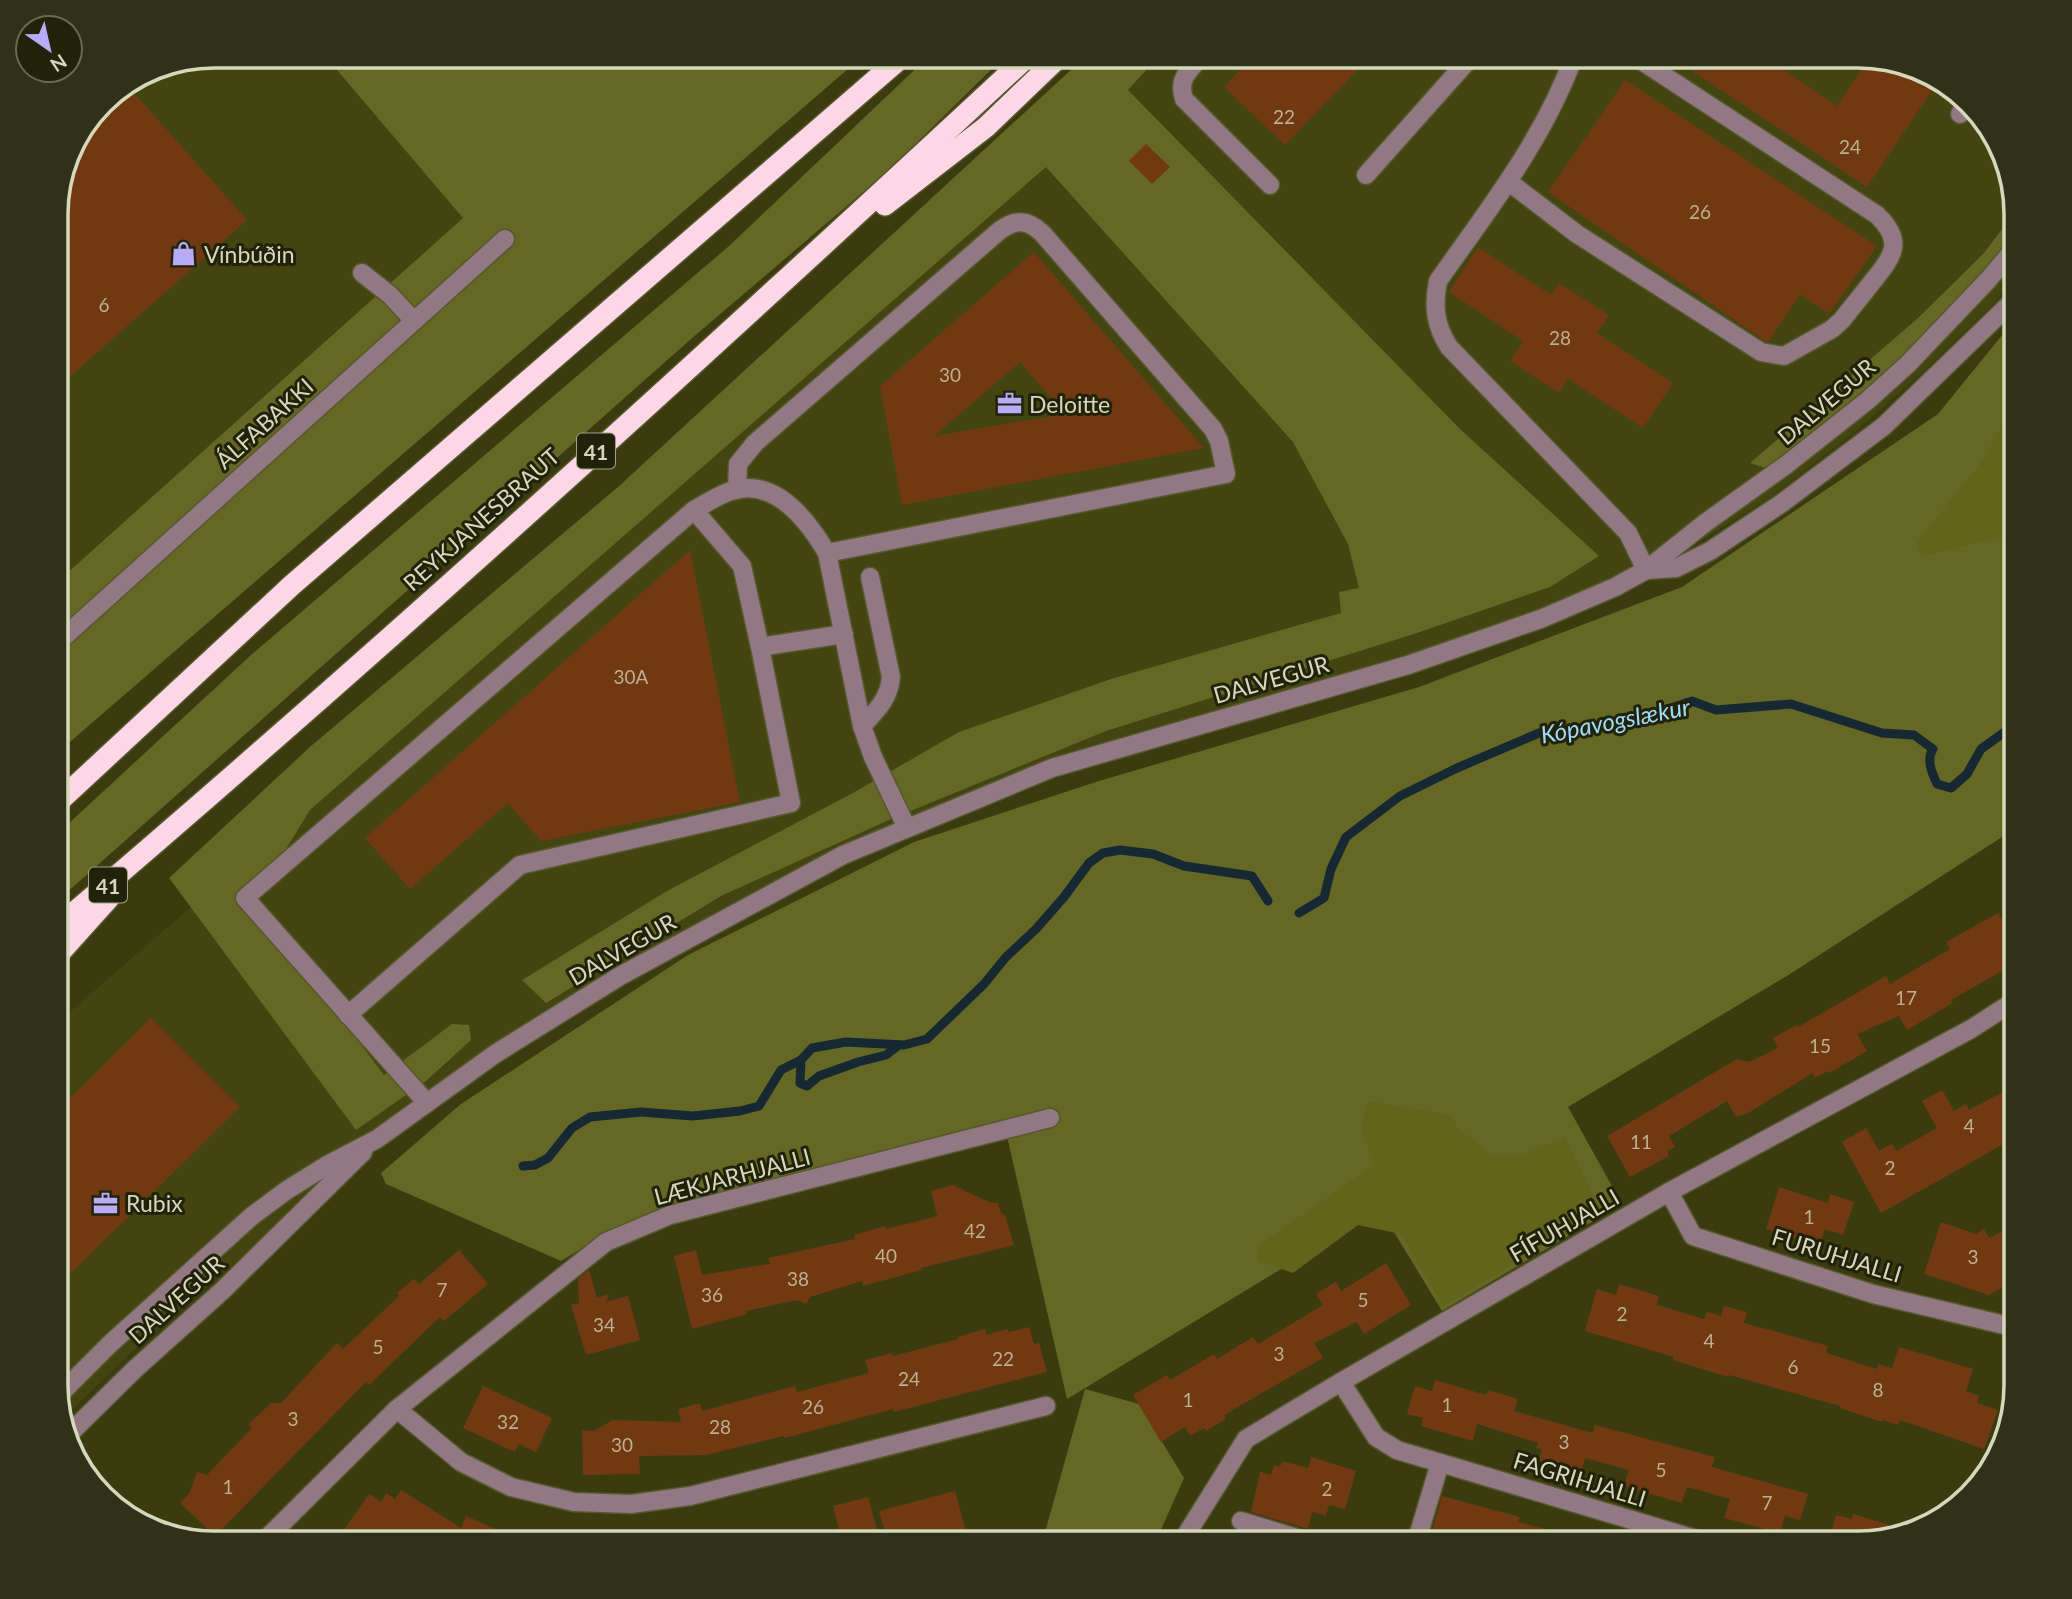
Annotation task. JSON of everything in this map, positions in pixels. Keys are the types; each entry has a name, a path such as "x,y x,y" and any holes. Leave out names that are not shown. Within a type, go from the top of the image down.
{"highway":[{"path":"783,282 986,127 1047,68"},
{"path":"69,791 292,585 888,69"},
{"name":"REYKJANESBRAUT","path":"69,917 271,744 783,282 1014,69"},
{"path":"69,785 97,764"},
{"path":"69,942 159,841"}],"street":[{"path":"1190,68 1182,82 1184,99 1270,185"},
{"path":"1366,175 1461,68"},
{"path":"1569,68 1558,97 1508,181 1438,281 1435,298 1438,326 1449,347 1628,533 1646,570"},
{"path":"1508,181 1577,234 1761,352 1784,356 1832,329 1892,257 1894,240 1889,226 1877,215 1653,68"},
{"path":"737,490 737,464 755,443 999,231 1010,223 1023,221 1034,225 1042,233 1213,429 1219,441 1226,474 827,553"},
{"name":"ÁLFABAKKI","path":"69,632 505,239"},
{"name":"DALVEGUR","path":"69,1385 111,1343 252,1216 329,1164 377,1139 495,1054 620,976 843,855 1052,768 1408,665 1543,618 1615,587 1646,570 1867,401 1908,363 2004,261"},
{"path":"362,273 390,295 414,321"},
{"name":"DALVEGUR","path":"1646,570 1676,568 1710,551 1782,503 1884,426 2004,310"},
{"path":"427,1103 245,898 694,510 728,492 759,490 773,494 789,505 815,532 827,553 862,726 873,757 906,828"},
{"path":"348,1015 520,865 791,803 742,566 694,510"},
{"path":"862,726 885,699 890,690 891,677 870,577"},
{"path":"760,646 844,634"},
{"name":"FÍFUHJALLI","path":"1188,1531 1246,1439 1341,1381 1669,1192 1971,1029 2004,1008"},
{"name":"LÆKJARHJALLI","path":"274,1531 397,1409 606,1242 670,1215 1050,1118"},
{"name":"DALVEGUR","path":"75,1428 135,1369 222,1291 377,1139"},
{"name":"FURUHJALLI","path":"1669,1192 1693,1236 1874,1294 2004,1325"},
{"name":"FAGRIHJALLI","path":"1341,1381 1376,1437 1397,1450 1666,1531"},
{"path":"397,1409 461,1462 511,1487 574,1502 631,1504 690,1496 1046,1406"},
{"path":"1420,1531 1440,1463"},
{"path":"1241,1521 1274,1531"}],"shaded area":[{"path":"1072,68 1148,68 1128,90 1460,429 1599,556 1550,587 1417,633 1106,731 891,819 721,896 546,1003 522,980 667,891 851,794 959,732 1111,679 1341,613 1339,592 1359,588 1348,544 1293,442 1046,167 310,810 256,898 287,946 384,1075 452,1024 469,1025 471,1040 426,1081 356,1130 169,878 311,746 618,487"},
{"path":"1143,68 1857,68 1886,71 1922,83 1947,98 1967,118 1989,150 1999,177 2002,195 2004,291 1926,369 1851,435 1764,502 1621,588 1059,771 847,858 622,981 499,1058 312,1198 162,1323 71,1411 69,1013 1046,167"},
{"path":"336,69 464,218 69,571 71,186 88,141 111,111 125,98 159,79 186,71"},
{"path":"336,69 848,69 69,743 69,571 463,218"},
{"path":"916,69 992,69 889,170 691,339 69,890 69,823 251,655 729,246"},
{"path":"2004,227 2004,252 1903,361 1768,469 1750,463 1917,319 1984,253"},
{"path":"2004,333 2004,836 1790,974 1568,1107 1622,1204 1442,1311 1380,1209 1067,1399 1004,1123 657,1209 607,1233 561,1261 386,1184 381,1173 461,1104 688,955 914,842 1099,781 1419,687 1682,587 1938,414"},
{"path":"2004,421 2004,537 1922,556 1917,542 1984,459"},
{"path":"1368,1101 1450,1115 1457,1127 1490,1155 1518,1156 1565,1138 1601,1211 1443,1306 1401,1234 1358,1225 1293,1273 1258,1261 1258,1246 1375,1164 1360,1129"},
{"path":"1085,1389 1139,1404 1184,1478 1160,1531 1045,1531"}],"building":[{"path":"1241,68 1359,68 1285,145 1224,87"},
{"path":"1688,68 1781,68 1837,106 1862,69 1905,76 1933,89 1867,187"},
{"path":"1625,80 1877,246 1829,314 1800,294 1768,342 1765,341 1548,192"},
{"path":"134,93 247,220 69,377 71,186 88,141 111,111 125,98"},
{"path":"1146,144 1170,167 1152,184 1129,161"},
{"path":"1478,247 1551,295 1559,283 1609,315 1597,333 1673,383 1643,428 1568,379 1559,393 1510,361 1523,341 1449,292"},
{"path":"1034,252 1204,448 902,505 880,386","holes":["1020,362 1065,414 934,436"]},
{"path":"690,550 740,802 541,841 508,803 410,889 365,838"},
{"path":"1998,913 2002,919 2004,918 2004,970 1951,1000 1953,1003 1907,1030 1899,1016 1857,1034 1867,1051 1829,1073 1828,1071 1815,1078 1813,1073 1748,1113 1736,1117 1727,1101 1669,1136 1675,1147 1667,1151 1669,1156 1630,1177 1607,1136 1737,1059 1749,1062 1778,1048 1773,1038 1797,1025 1798,1027 1886,976 1890,984 1950,949 1946,942"},
{"path":"151,1018 240,1107 69,1275 69,1099"},
{"path":"1942,1090 1954,1111 1966,1104 1969,1110 2004,1091 2004,1144 1881,1213 1842,1142 1866,1128 1879,1151 1892,1144 1896,1151 1937,1128 1922,1101"},
{"path":"953,1185 991,1203 998,1203 1001,1213 1005,1215 1014,1245 921,1268 922,1270 863,1286 862,1281 810,1297 806,1304 798,1300 746,1311 747,1314 692,1329 674,1256 696,1250 702,1275 770,1264 768,1258 855,1239 854,1235 885,1226 886,1229 937,1216 931,1191"},
{"path":"1779,1187 1828,1203 1830,1194 1854,1202 1843,1235 1825,1229 1819,1246 1766,1229"},
{"path":"1941,1222 1976,1234 1984,1229 1989,1238 2004,1230 2004,1287 1989,1295 1924,1274"},
{"path":"459,1250 488,1284 444,1321 440,1317 369,1385 366,1382 220,1531 209,1530 180,1503 189,1494 197,1472 207,1475 252,1428 248,1425 271,1403 281,1403 337,1343 343,1349 414,1279 419,1284"},
{"path":"1386,1263 1411,1305 1364,1334 1357,1322 1314,1343 1323,1358 1224,1415 1226,1419 1206,1431 1204,1428 1190,1436 1185,1427 1161,1442 1133,1395 1167,1375 1170,1380 1214,1354 1217,1359 1253,1337 1258,1344 1323,1305 1316,1294 1336,1282 1341,1291"},
{"path":"589,1270 597,1298 609,1294 606,1302 628,1296 640,1340 586,1355 571,1305 579,1303 578,1279"},
{"path":"1619,1284 1659,1296 1657,1305 1704,1319 1707,1312 1721,1316 1724,1306 1747,1312 1744,1323 1828,1346 1826,1353 1877,1369 1878,1364 1892,1368 1899,1347 1973,1369 1966,1391 1979,1396 1977,1403 1998,1410 1984,1449 1900,1420 1898,1425 1883,1420 1882,1422 1840,1406 1729,1375 1728,1377 1673,1360 1674,1357 1585,1331 1597,1289 1616,1295"},
{"path":"1029,1327 1034,1344 1039,1343 1047,1372 894,1412 893,1409 785,1438 784,1436 706,1455 639,1456 640,1474 583,1475 582,1430 594,1431 613,1420 681,1422 678,1409 700,1403 702,1411 795,1386 797,1392 869,1373 865,1360 892,1353 893,1356 985,1329 986,1335"},
{"path":"1435,1380 1486,1395 1488,1390 1518,1399 1514,1411 1593,1433 1595,1425 1715,1457 1712,1467 1808,1494 1800,1520 1785,1516 1781,1531 1773,1531 1724,1518 1730,1499 1687,1487 1682,1503 1624,1486 1629,1470 1585,1458 1581,1472 1539,1461 1542,1449 1536,1448 1538,1443 1477,1424 1473,1441 1421,1426 1423,1418 1407,1414 1415,1386 1432,1391"},
{"path":"483,1386 552,1418 536,1452 519,1444 515,1452 463,1428"},
{"path":"1311,1457 1356,1471 1345,1509 1329,1505 1326,1516 1312,1512 1308,1529 1251,1512 1260,1472 1271,1475 1274,1465 1280,1467 1282,1461 1308,1468"},
{"path":"401,1490 461,1528 466,1516 500,1531 343,1531 369,1494 381,1502 386,1493 395,1499"},
{"path":"955,1491 966,1531 885,1531 879,1511"},
{"path":"1442,1496 1520,1517 1518,1522 1553,1531 1432,1531"},
{"path":"868,1497 877,1530 839,1531 833,1506"},
{"path":"1853,1514 1893,1526 1831,1531 1836,1515 1852,1519"}],"waterway":[{"name":"Kópavogslækur","path":"1299,913 1324,898 1331,869 1346,837 1400,796 1539,733 1629,722 1692,701 1716,710 1791,704 1882,733 1914,735 1933,749 1930,762 1937,784 1951,788 1967,774 1981,749 2004,733"},
{"path":"523,1166 535,1165 548,1158 572,1128 590,1117 641,1112 693,1116 740,1111 759,1106 781,1070 801,1060 812,1048 846,1042 904,1045 927,1039 984,984 1064,897 1089,863 1103,853 1120,850 1153,854 1184,866 1252,876 1268,901"},
{"path":"801,1060 800,1083 807,1086 819,1076 886,1055 899,1045"}],"place":[{"name":"Vínbúðin","path":"184,254"},
{"name":"Deloitte","path":"1009,404"},
{"name":"Rubix","path":"106,1203"}]}
